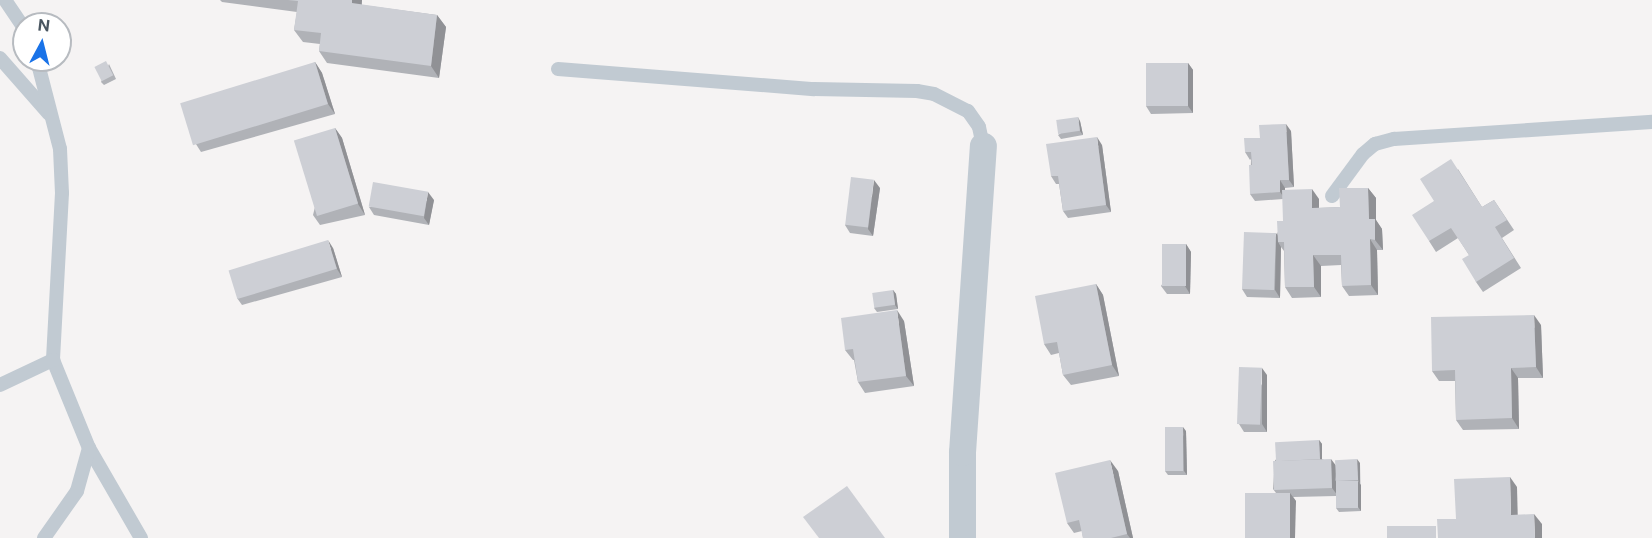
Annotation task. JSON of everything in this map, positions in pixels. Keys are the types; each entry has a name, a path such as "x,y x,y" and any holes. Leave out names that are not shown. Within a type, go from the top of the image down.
{"street":[{"path":"962,538 962,452 983,146"}],"lane":[{"path":"0,58 49,114"},
{"path":"558,69 814,88 917,91 934,94 968,111 979,127 983,146"},
{"path":"41,72 49,114 60,149 62,193 53,360 89,448 141,538"},
{"path":"1332,196 1364,154 1376,144 1394,138 1652,122"},
{"path":"0,385 53,360"},
{"path":"44,538 77,492 89,448"}],"building":[{"path":"288,0 352,0 352,3 437,15 431,66 319,51 321,33 294,30 298,1"},
{"path":"106,61 113,75 102,81 94,67"},
{"path":"315,62 328,104 193,145 180,103"},
{"path":"1146,63 1188,63 1188,106 1146,106"},
{"path":"1078,117 1080,131 1058,134 1056,120"},
{"path":"1286,124 1289,180 1280,180 1280,192 1250,194 1251,152 1245,152 1244,138 1260,138 1259,125"},
{"path":"335,128 358,204 317,216 294,141"},
{"path":"1097,137 1106,205 1063,211 1058,176 1051,176 1046,144"},
{"path":"1451,159 1482,207 1494,200 1507,220 1495,227 1514,258 1476,282 1462,259 1469,255 1451,228 1429,241 1412,215 1434,201 1420,179"},
{"path":"851,177 874,180 868,227 845,225"},
{"path":"373,182 428,192 424,216 369,207"},
{"path":"1339,188 1368,188 1369,219 1375,219 1375,240 1370,239 1371,285 1342,286 1341,255 1313,255 1314,287 1285,287 1284,242 1278,242 1277,221 1283,221 1282,190 1312,189 1312,208 1340,207"},
{"path":"1244,232 1276,233 1274,290 1242,289"},
{"path":"328,240 337,269 237,299 229,270"},
{"path":"1162,244 1186,244 1186,286 1162,286"},
{"path":"1096,284 1112,365 1063,375 1057,342 1044,344 1035,296"},
{"path":"893,290 895,305 874,308 872,293"},
{"path":"897,310 906,376 858,382 853,349 845,350 841,318"},
{"path":"1534,315 1536,367 1511,368 1512,418 1456,420 1455,370 1432,371 1431,317"},
{"path":"1239,367 1262,368 1260,425 1237,424"},
{"path":"1165,427 1183,427 1183,471 1165,471"},
{"path":"1319,440 1320,459 1276,461 1275,442"},
{"path":"1331,459 1332,488 1274,490 1273,461"},
{"path":"1357,459 1358,480 1336,481 1335,460"},
{"path":"1110,460 1127,534 1111,538 1083,538 1079,520 1067,523 1055,473"},
{"path":"1510,477 1511,515 1534,514 1535,538 1438,538 1437,519 1456,519 1454,479"},
{"path":"1336,481 1358,481 1358,508 1336,508"},
{"path":"847,486 885,538 819,538 803,517"},
{"path":"1245,493 1290,493 1290,538 1245,538"},
{"path":"1387,526 1436,526 1436,538 1387,538"}]}
